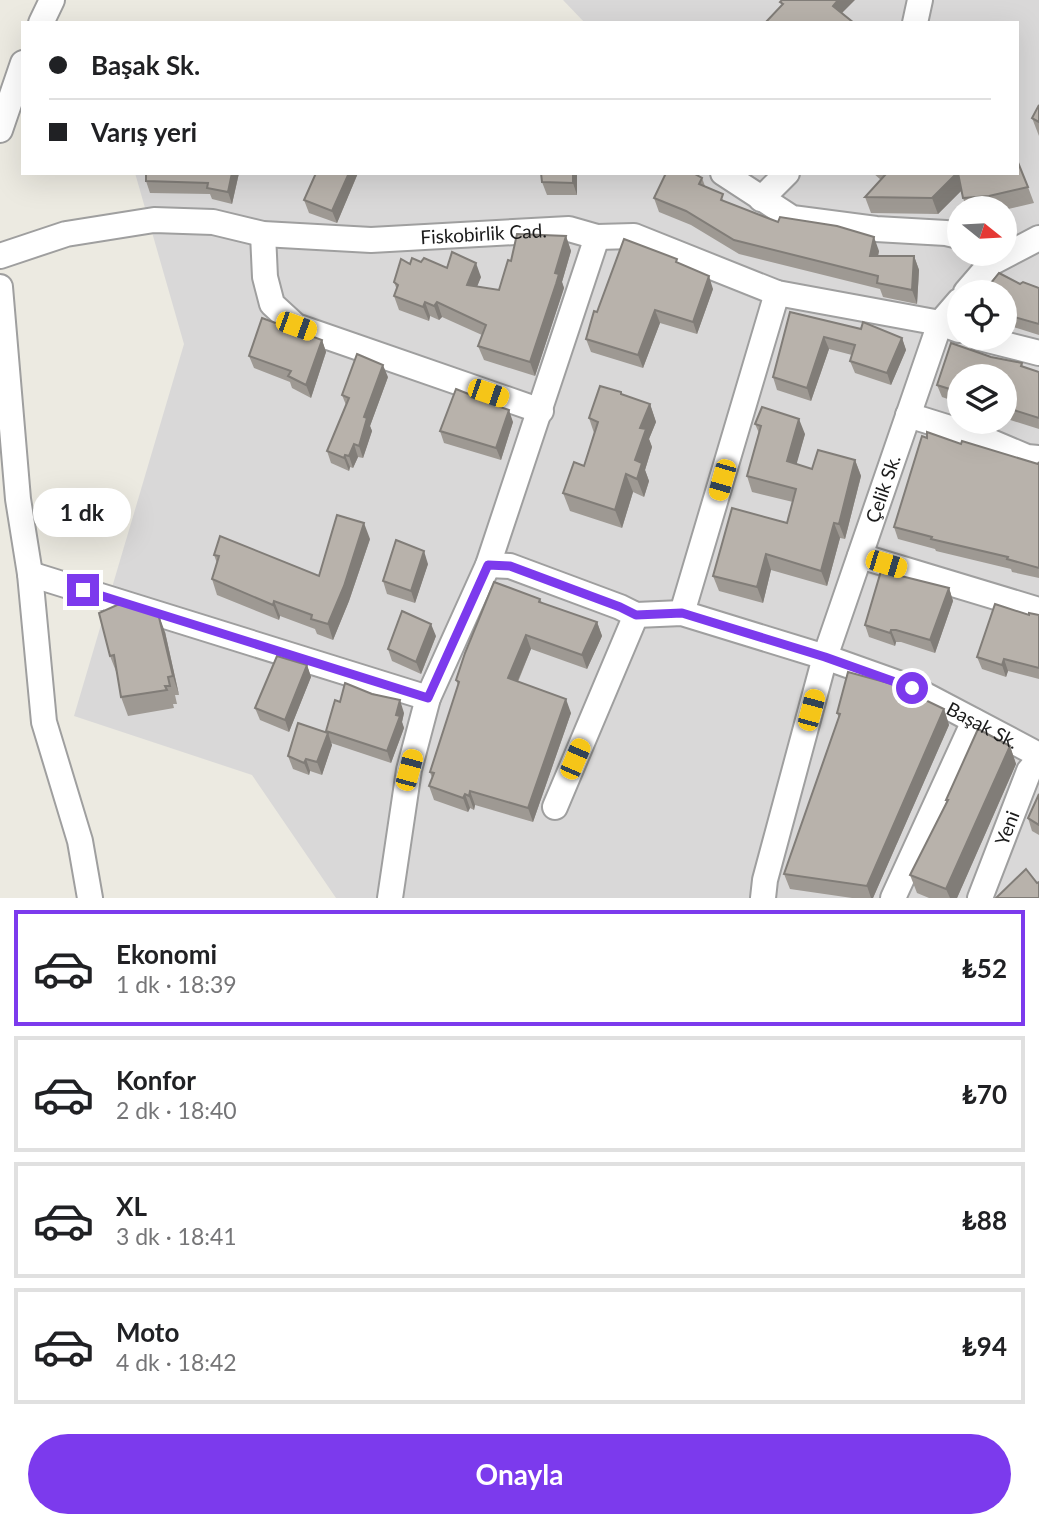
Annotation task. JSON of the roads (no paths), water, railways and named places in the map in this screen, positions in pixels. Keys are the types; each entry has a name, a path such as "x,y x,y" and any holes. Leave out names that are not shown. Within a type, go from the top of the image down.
{"street":[{"path":"42,21 52,0"},
{"path":"915,21 920,0"},
{"path":"1,121 21,68"},
{"path":"726,175 792,218 876,229 947,233"},
{"path":"761,199 785,175"},
{"name":"Fiskobirlik Cad.","path":"0,256 66,234 136,222 213,222 263,234 371,240 569,229 597,237 634,236 778,293 947,325"},
{"path":"263,234 265,277 272,304 296,326 541,411"},
{"path":"390,898 409,770 428,698 488,565 597,237"},
{"path":"1017,247 1039,237"},
{"path":"976,280 988,266"},
{"path":"0,287 18,499 30,574 44,722 80,841 90,898"},
{"path":"682,613 778,293"},
{"name":"Çelik Sk.","path":"763,898 765,880 825,657 908,415 947,332"},
{"path":"1017,347 1039,353"},
{"path":"908,415 982,438 1027,457 1039,458"},
{"path":"860,556 1039,610"},
{"name":"Başak Sk.","path":"488,565 510,566 636,615 682,613 825,657 912,688 1039,757"},
{"path":"30,574 428,698"},
{"path":"555,807 636,615"},
{"path":"894,898 974,721"},
{"name":"Yeni","path":"980,898 1029,771 1039,757"}]}
